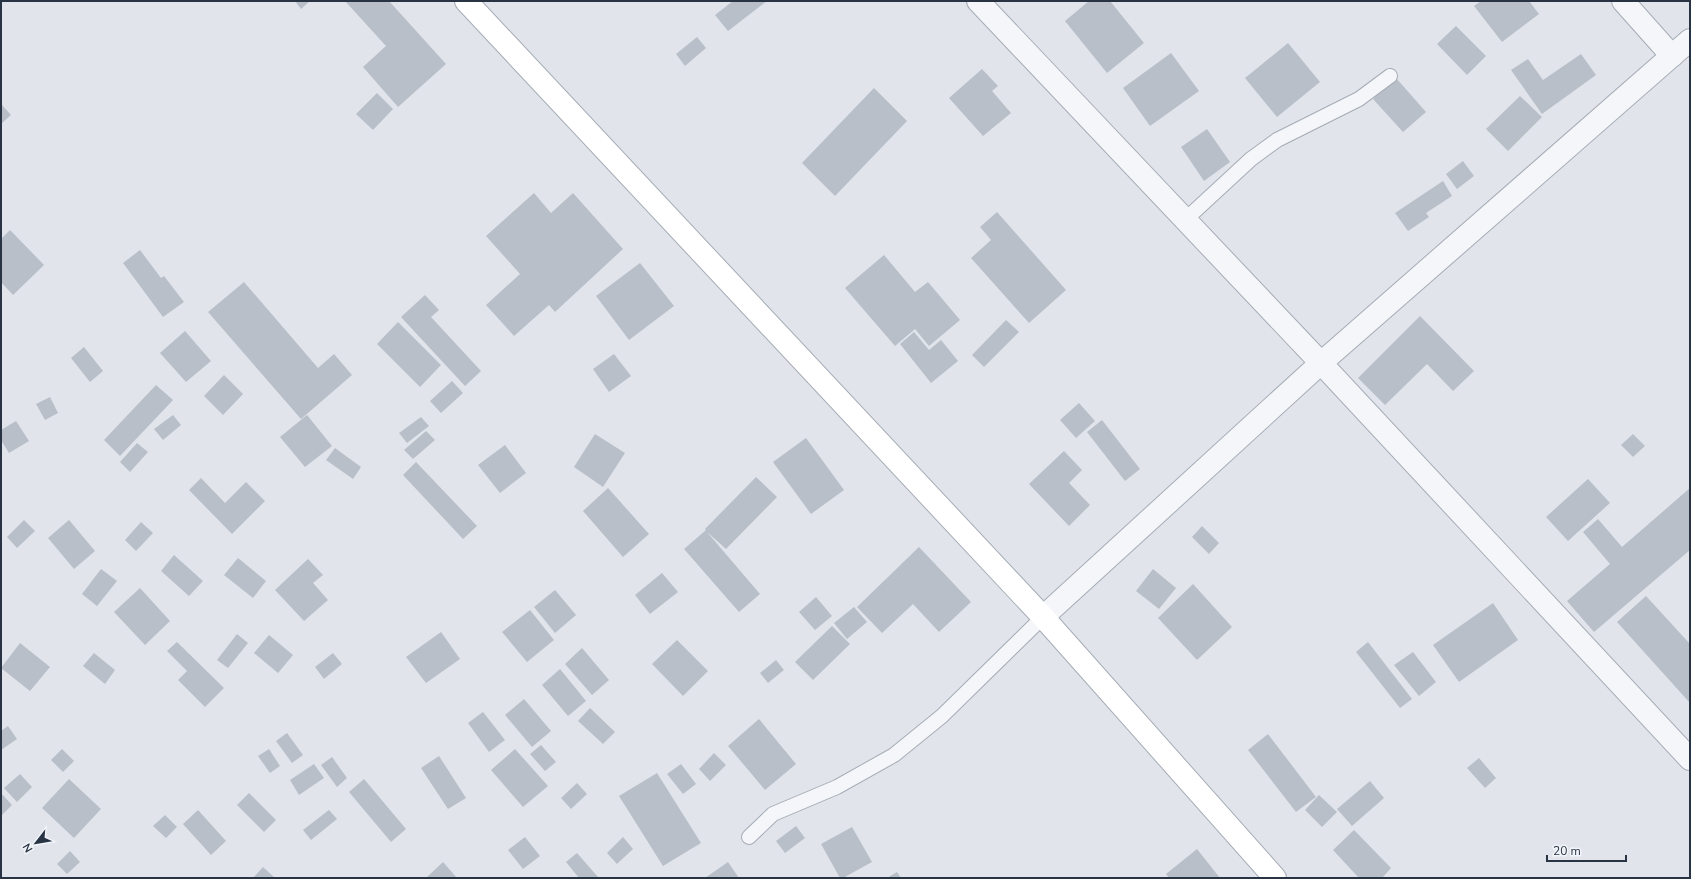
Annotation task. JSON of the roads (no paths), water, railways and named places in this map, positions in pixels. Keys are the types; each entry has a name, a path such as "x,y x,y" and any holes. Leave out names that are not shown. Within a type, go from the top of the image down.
{"main road":[{"path":"466,1 1042,617 1275,878"}],"street":[{"path":"978,1 1321,363 1690,759"},
{"path":"1623,1 1672,56"},
{"path":"1042,617 1321,363 1690,40"}],"lane":[{"path":"1185,220 1251,159 1277,140 1359,99 1390,76"},
{"path":"749,837 773,814 837,787 894,755 942,716 1042,617"}]}
